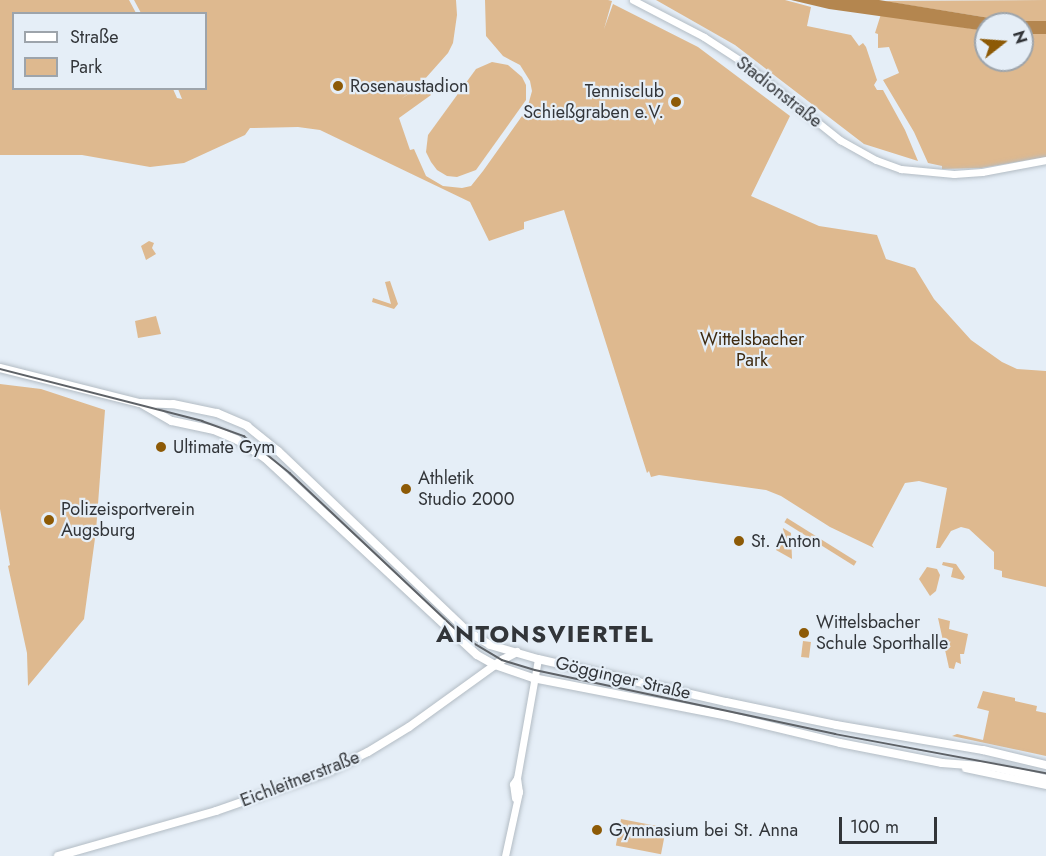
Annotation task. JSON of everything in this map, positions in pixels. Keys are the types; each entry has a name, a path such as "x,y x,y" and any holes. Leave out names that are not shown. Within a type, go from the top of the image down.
{"main road":[{"name":"Gögginger Straße","path":"0,368 139,403 172,404 217,413 255,431 467,631 486,643 538,659 785,714 982,750 1046,765"},
{"name":"Gögginger Straße","path":"139,403 172,421 214,430 237,440 264,457 477,655 495,665 533,678 724,715 840,743 942,763 994,767 1046,779"},
{"name":"Eichleitnerstraße","path":"58,856 227,808 330,771 368,752 409,727 495,665 518,652"}],"street":[{"name":"Stadionstraße","path":"633,0 704,37 741,61 855,149 896,167 929,173 969,174 1046,160"},
{"path":"505,856 515,798 512,791 517,778 538,659"},
{"name":"Gögginger Straße","path":"942,763 1046,785"}],"green space":[{"name":"Wittelsbacher Park","path":"0,0 129,0 135,12 12,12 12,90 173,90 177,98 182,99 178,90 207,90 207,12 140,12 134,0 456,0 457,15 453,43 448,53 424,80 425,82 401,99 424,84 431,95 399,118 410,150 414,149 426,176 443,186 462,188 471,186 483,171 527,109 532,91 530,81 520,65 503,56 486,36 485,0 612,1 604,29 613,4 698,47 790,116 751,196 819,226 877,235 886,259 915,268 934,299 971,340 1002,362 1017,369 1046,371 1046,587 1002,577 1002,571 994,569 994,552 969,529 961,527 951,531 940,548 936,548 947,488 919,481 905,483 872,545 874,548 830,527 781,496 766,490 659,475 651,477 649,471 647,473 564,210 524,222 524,229 489,241 470,202 320,130 298,127 250,128 245,135 184,163 150,167 82,155 0,155"},
{"path":"656,0 785,0 811,7 807,26 851,35 859,46 863,43 866,47 877,80 874,85 877,90 883,90 905,130 918,161 864,144 735,45"},
{"path":"1046,0 1046,21 1034,21 1034,12 974,12 974,16 883,1"},
{"path":"881,14 974,29 974,72 1034,72 1034,34 1046,34 1046,157 981,168 942,169 942,166 928,163 914,132 883,80 899,73 889,47 878,48 878,34 875,33"},
{"path":"492,62 508,65 522,77 526,85 526,100 476,170 457,177 447,176 437,170 426,152 428,135 476,69"},
{"path":"149,241 154,243 152,248 156,254 146,260 141,246"},
{"path":"390,281 398,304 394,309 372,302 373,298 391,304 385,282"},
{"path":"156,316 161,334 138,338 135,321"},
{"name":"Polizeisportverein Augsburg","path":"0,384 41,389 105,410 96,531 84,619 28,686 27,653 8,566 10,565 0,509"},
{"path":"787,518 857,561 854,566 784,522"},
{"path":"783,528 791,533 792,559 776,550"},
{"path":"943,562 956,564 965,577 963,580 951,577 953,568 942,565"},
{"path":"927,567 937,569 940,575 936,591 930,596 919,579"},
{"path":"938,618 950,621 949,629 968,634 964,654 960,654 961,664 956,662 954,669 949,668"},
{"path":"803,641 811,642 809,658 801,657"},
{"path":"983,691 1015,698 1015,701 1037,706 1036,711 1046,713 1046,756 952,736 957,734 983,740 989,711 977,708"},
{"path":"621,819 666,828 661,854 616,846"}],"shaded area":[{"path":"791,0 879,0 974,15 974,29 829,9"},
{"path":"1034,21 1046,21 1046,34 1034,34"}],"tram line":[{"path":"0,369 202,421 244,436 290,473 465,638 502,660 535,670 835,734 1046,773"}],"place":[{"name":"Rosenaustadion","path":"338,86"},
{"name":"Tennisclub Schießgraben e.V.","path":"676,102"},
{"name":"Ultimate Gym","path":"161,447"},
{"name":"Athletik Studio 2000","path":"406,489"},
{"name":"Polizeisportverein Augsburg","path":"49,520"},
{"name":"St. Anton","path":"739,541"},
{"name":"Wittelsbacher Schule Sporthalle","path":"804,633"},
{"name":"Gymnasium bei St. Anna","path":"597,830"}],"district":[{"name":"ANTONSVIERTEL","path":"545,634"}]}
